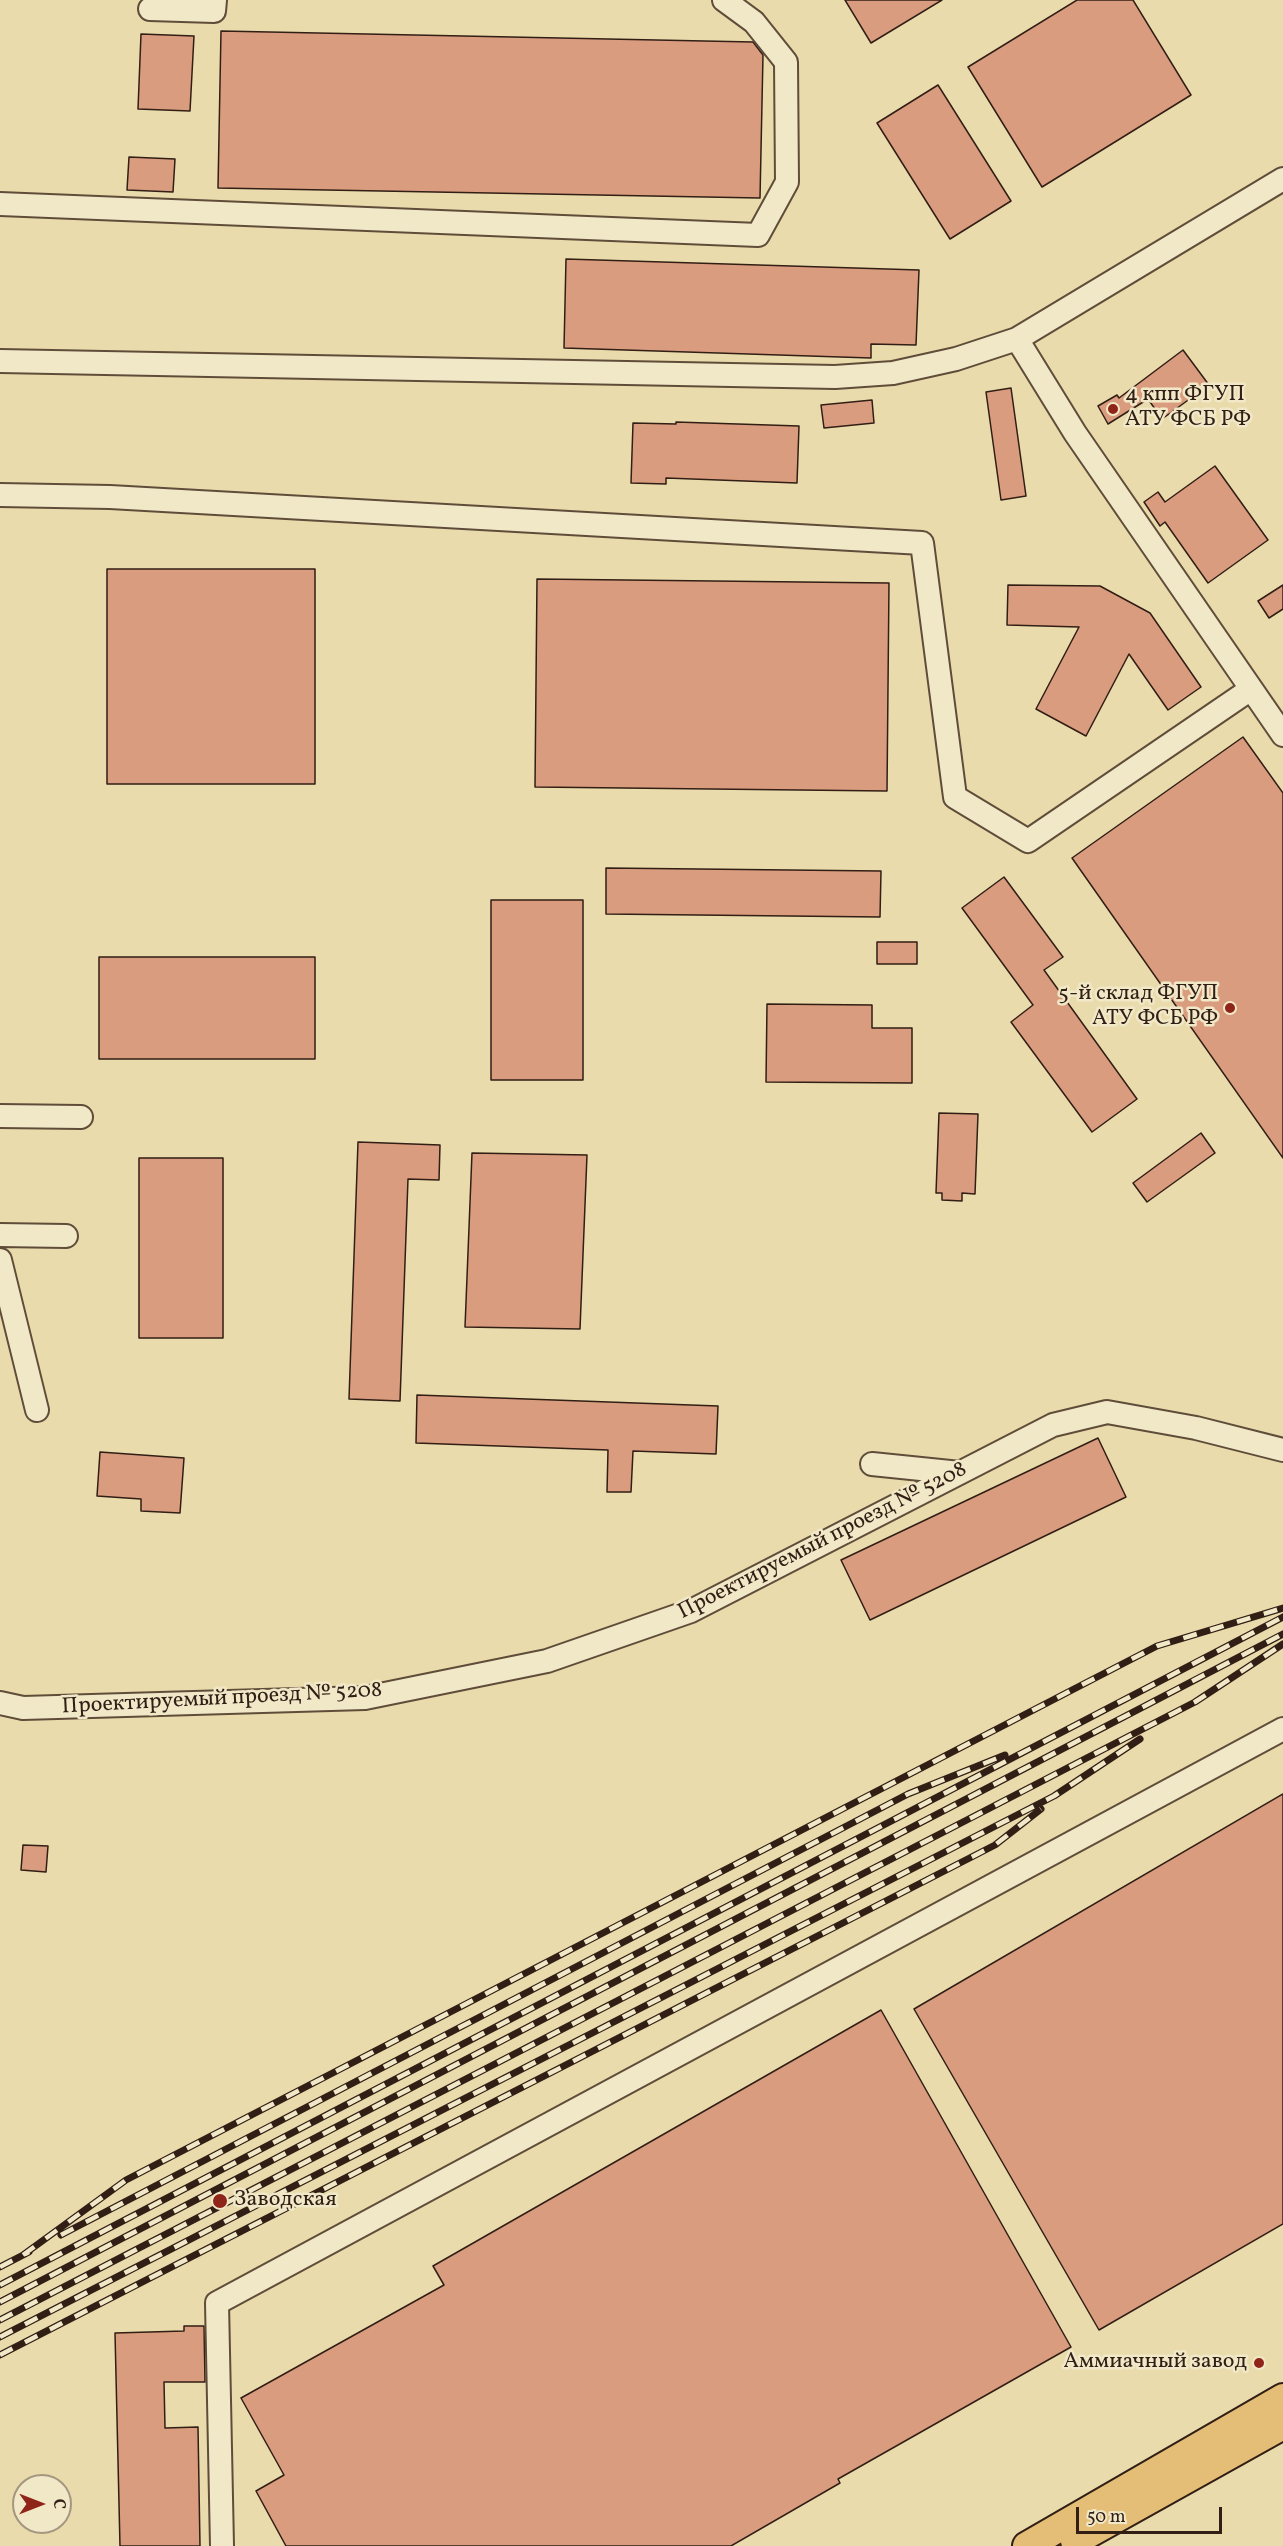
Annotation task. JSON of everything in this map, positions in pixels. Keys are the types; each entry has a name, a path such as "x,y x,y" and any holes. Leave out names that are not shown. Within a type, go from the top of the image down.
{"main road":[{"path":"1027,2546 1283,2398"},
{"path":"1065,2546 1283,2425"}],"street":[{"path":"150,9 214,11 215,0"},
{"path":"0,204 758,235 787,182 786,62 754,22 724,0"},
{"path":"0,362 835,377 893,373 956,359 1017,339 1283,179"},
{"path":"1017,339 1075,433 1283,735"},
{"path":"0,495 110,497 922,543 955,797 1028,841 1251,689"},
{"path":"0,1116 81,1117"},
{"path":"0,1235 66,1236"},
{"path":"0,1260 37,1410"},
{"name":"Проектируемый проезд № 5208","path":"0,1703 23,1708 365,1698 547,1661 692,1611 1053,1425 1107,1412 1196,1428 1283,1449"},
{"path":"872,1464 960,1473"},
{"path":"222,2546 217,2303 1283,1729"}],"building":[{"path":"845,0 942,0 871,43"},
{"path":"1077,0 1133,0 1191,95 1042,187 968,67"},
{"path":"221,31 753,42 763,55 760,198 218,188"},
{"path":"141,34 194,36 190,111 138,109"},
{"path":"938,85 1011,201 950,239 877,123"},
{"path":"129,157 175,159 173,192 127,190"},
{"path":"566,259 919,270 916,345 871,344 871,358 564,348"},
{"path":"1183,350 1209,385 1162,419 1148,399 1108,424 1098,406 1117,395 1119,398"},
{"path":"1011,388 1026,496 1001,500 986,392"},
{"path":"872,400 874,423 824,428 821,405"},
{"path":"676,422 799,426 797,483 666,478 666,484 631,483 633,423 676,424"},
{"path":"1215,466 1268,540 1208,583 1165,522 1160,526 1144,502 1158,492 1165,502"},
{"path":"107,569 315,569 315,784 107,784"},
{"path":"537,579 889,583 887,791 535,787"},
{"path":"1008,585 1100,586 1150,613 1201,687 1168,710 1129,654 1086,736 1036,709 1079,627 1007,625"},
{"path":"1283,585 1283,609 1269,618 1258,601"},
{"name":"5-й склад ФГУП АТУ ФСБ РФ","path":"1243,737 1283,793 1283,1158 1072,858"},
{"path":"606,868 881,871 880,917 606,914"},
{"path":"1004,877 1063,957 1044,970 1137,1099 1092,1132 1011,1022 1033,1005 962,908"},
{"path":"491,900 583,900 583,1080 491,1080"},
{"path":"877,942 917,942 917,964 877,964"},
{"path":"99,957 315,957 315,1059 99,1059"},
{"path":"767,1004 872,1005 872,1028 912,1028 912,1083 766,1082"},
{"path":"939,1113 978,1114 975,1194 962,1193 962,1201 942,1200 942,1193 936,1193"},
{"path":"1201,1133 1215,1153 1147,1202 1133,1183"},
{"path":"358,1142 440,1145 439,1180 408,1179 400,1401 349,1399"},
{"path":"472,1153 587,1155 580,1329 465,1327"},
{"path":"139,1158 223,1158 223,1338 139,1338"},
{"path":"417,1395 718,1406 716,1454 633,1451 631,1492 607,1492 608,1450 416,1443"},
{"path":"1098,1438 1126,1497 870,1620 841,1560"},
{"path":"100,1452 184,1458 180,1513 141,1511 141,1499 97,1496"},
{"path":"1283,1794 1283,2224 1099,2330 914,2009"},
{"path":"23,1845 48,1846 46,1872 21,1870"},
{"path":"881,2010 1071,2347 838,2479 840,2483 731,2546 286,2546 256,2491 284,2475 241,2398 444,2285 433,2266"},
{"path":"184,2326 204,2326 205,2382 164,2382 165,2428 198,2427 200,2546 120,2546 115,2333 184,2331"}],"railway":[{"path":"23,2255 126,2180 1157,1646 1283,1608"},
{"path":"0,2285 1283,1617"},
{"path":"0,2302 1283,1634"},
{"path":"0,2320 1195,1702 1283,1644"},
{"path":"0,2337 1054,1796 1140,1739"},
{"path":"61,2235 908,1794 1005,1755"},
{"path":"0,2355 995,1845 1041,1809"},
{"path":"0,2267 29,2252"}],"place":[{"name":"4 кпп ФГУП АТУ ФСБ РФ","path":"1113,409"},
{"name":"5-й склад ФГУП АТУ ФСБ РФ","path":"1230,1008"},
{"name":"Заводская","path":"220,2201"},
{"name":"Аммиачный завод","path":"1259,2363"}]}
